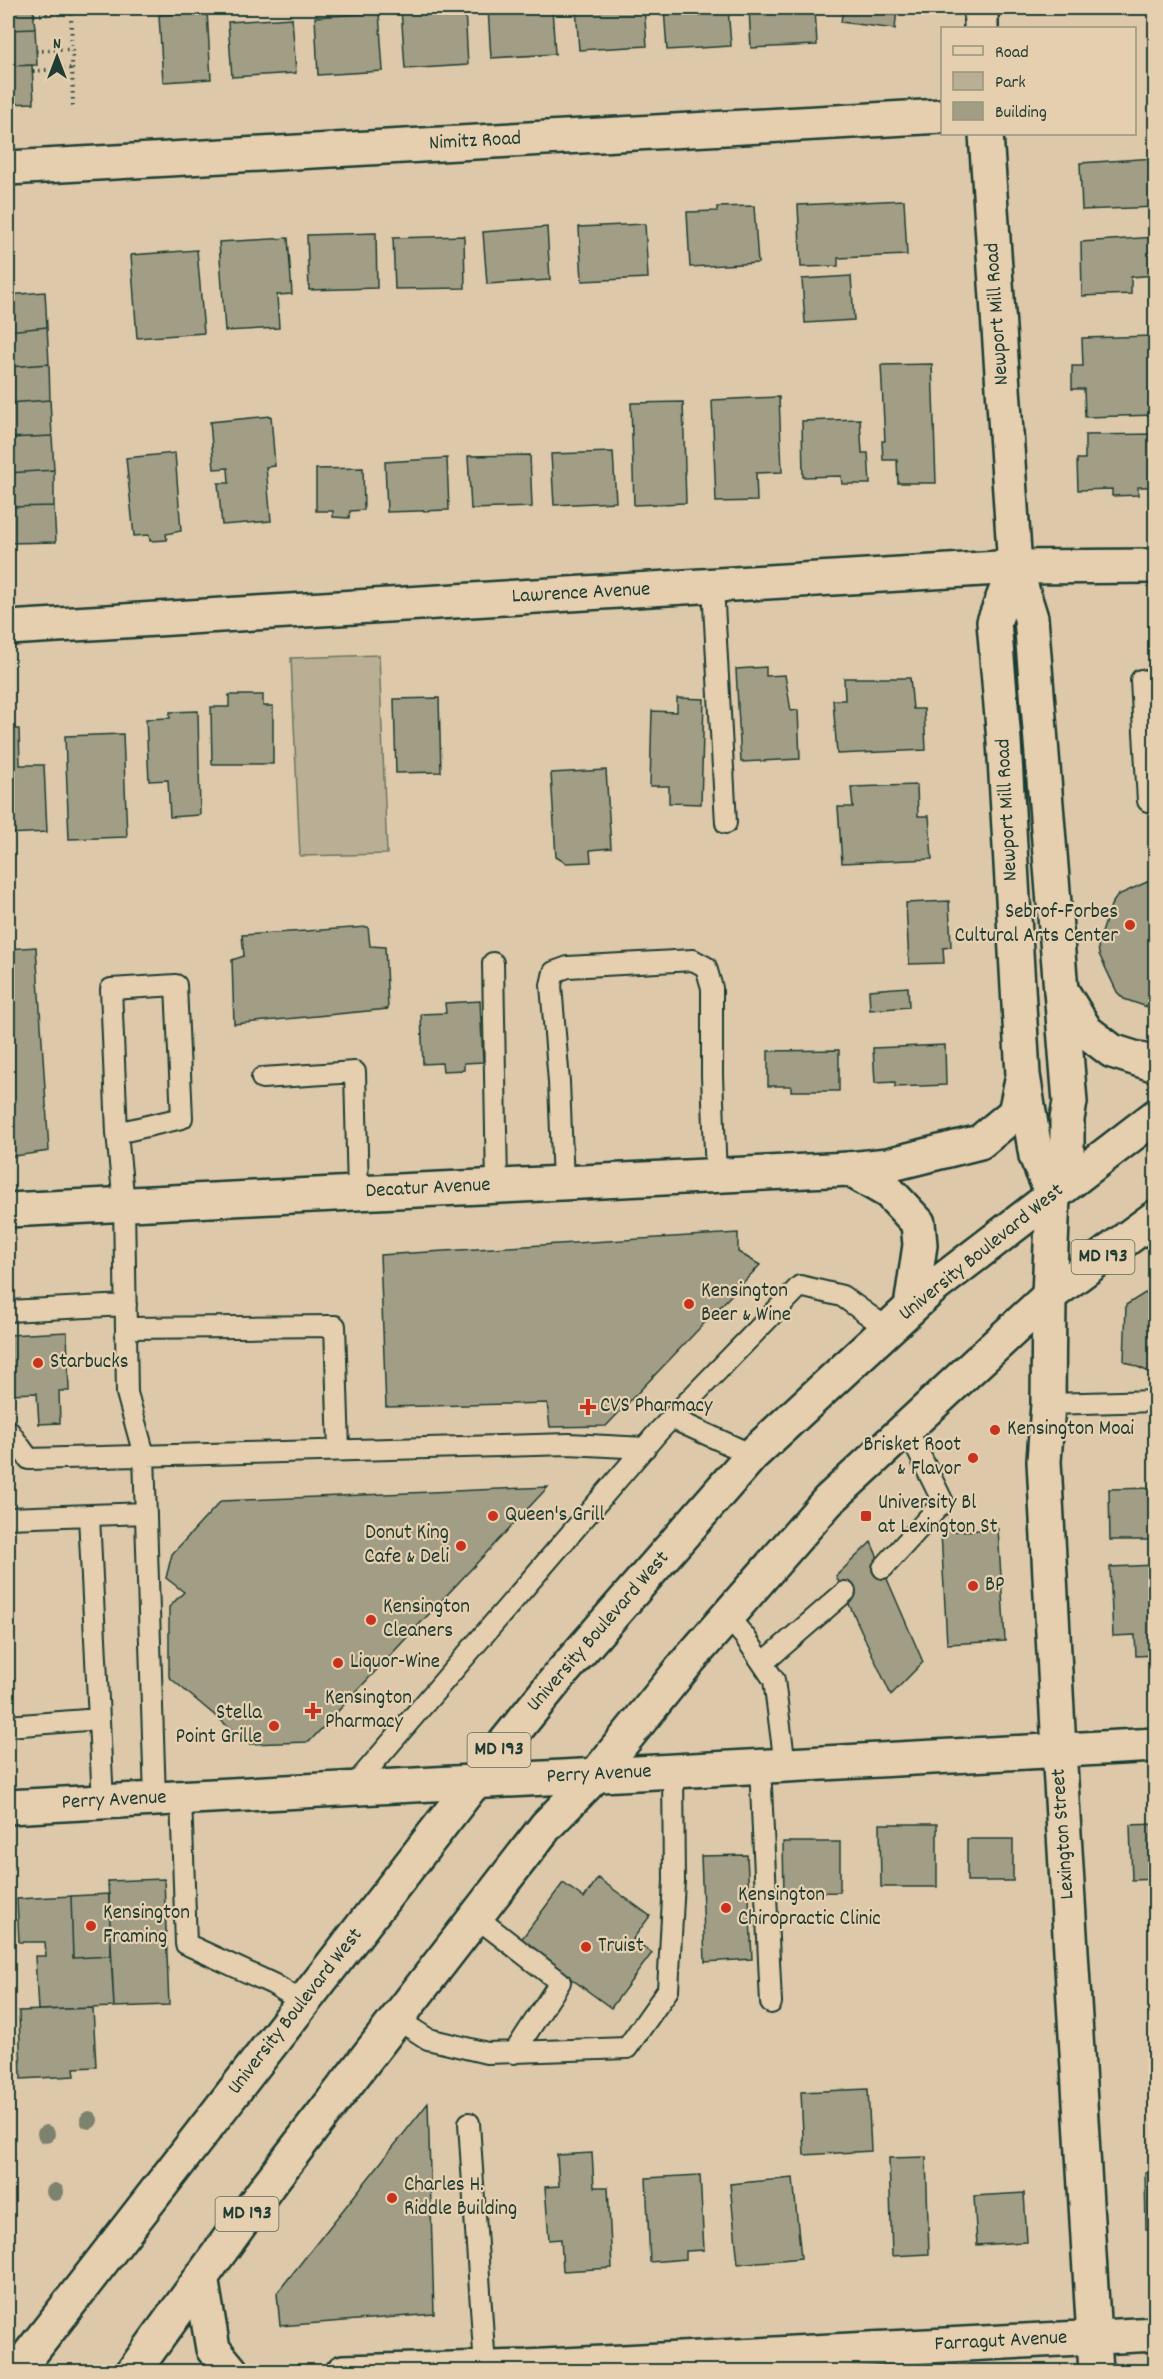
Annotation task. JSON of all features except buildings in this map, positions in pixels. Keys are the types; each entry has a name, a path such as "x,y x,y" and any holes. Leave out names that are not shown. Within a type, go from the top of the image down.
{"street":[{"path":"981,8 981,27"},
{"name":"Nimitz Road","path":"8,168 941,116"},
{"name":"Newport Mill Road","path":"986,135 1016,567 1031,618 1070,1102 1067,1119 1067,1150 1053,1196 1049,1296"},
{"name":"Lawrence Avenue","path":"8,628 1016,567 1155,566"},
{"name":"Newport Mill Road","path":"1016,567 994,622 1004,741 1023,1075 1036,1156 1053,1196"},
{"path":"1061,990 1086,1030 1112,1051 1155,1065"},
{"name":"Decatur Avenue","path":"8,1210 716,1176 888,1165 980,1142 1016,1113 1023,1075"},
{"name":"University Boulevard West","path":"16,2372 474,1781 560,1675 752,1455 931,1289 1155,1116"},
{"path":"849,1169 890,1192 918,1222 920,1245 911,1307"},
{"name":"MD 193","path":"133,2372 269,2184 546,1826 595,1776 689,1660 828,1501 1049,1296 1155,1217"},
{"name":"Lexington Street","path":"1049,1296 1048,1404 1044,1461 1096,2372"},
{"name":"Perry Avenue","path":"8,1807 1155,1745"},
{"path":"201,2277 213,2349 232,2372"},
{"name":"Farragut Avenue","path":"343,2372 485,2368 1155,2334"}],"lane":[{"path":"713,586 726,823"},
{"path":"1141,680 1148,801 1155,802"},
{"path":"563,1183 552,985 554,972 568,967 693,960 706,967 712,988 712,1076 716,1176"},
{"path":"493,963 497,1186"},
{"path":"117,1133 182,1118 176,986 111,988 117,1133 124,1204 128,1393 144,1455 146,1513 168,1798 186,1944 273,1984 304,2003"},
{"path":"262,1077 355,1072 358,1193"},
{"path":"352,1788 671,1418 800,1286 842,1296 888,1329"},
{"path":"8,1311 126,1305"},
{"path":"126,1328 335,1326 339,1450"},
{"path":"1048,1404 1155,1401"},
{"path":"671,1418 752,1455"},
{"path":"883,1568 943,1502 906,1427"},
{"path":"8,1430 28,1459 569,1444 645,1448"},
{"path":"8,1518 146,1513"},
{"path":"89,1516 103,1802"},
{"path":"763,1663 845,1592"},
{"path":"727,1616 746,1637 774,1680 771,2003"},
{"path":"8,1726 99,1719"},
{"path":"397,2019 428,2039 487,2053 627,2048 668,1990 674,1881 673,1771"},
{"path":"476,1917 560,1982 514,2053"},
{"path":"469,2123 485,2368"}],"path":[{"path":"54,8 54,14"},
{"path":"71,8 73,109"},
{"path":"34,15 71,13"},
{"path":"36,51 72,49"},
{"path":"33,71 72,68"}],"green space":[{"path":"379,655 387,854 300,856 291,658"}],"place":[{"name":"Sebrof-Forbes Cultural Arts Center","path":"1130,925"},
{"name":"Kensington Beer & Wine","path":"689,1304"},
{"name":"Starbucks","path":"38,1363"},
{"name":"CVS Pharmacy","path":"588,1407"},
{"name":"Kensington Moai","path":"995,1430"},
{"name":"Brisket Root & Flavor","path":"973,1458"},
{"name":"Queen's Grill","path":"493,1516"},
{"name":"University Bl at Lexington St","path":"866,1516"},
{"name":"Donut King Cafe & Deli","path":"461,1546"},
{"name":"BP","path":"973,1586"},
{"name":"Kensington Cleaners","path":"371,1620"},
{"name":"Liquor-Wine","path":"338,1663"},
{"name":"Kensington Pharmacy","path":"313,1711"},
{"name":"Stella Point Grille","path":"274,1726"},
{"name":"Kensington Chiropractic Clinic","path":"726,1908"},
{"name":"Kensington Framing","path":"91,1926"},
{"name":"Truist","path":"586,1947"},
{"name":"Charles H. Riddle Building","path":"392,2198"}]}
